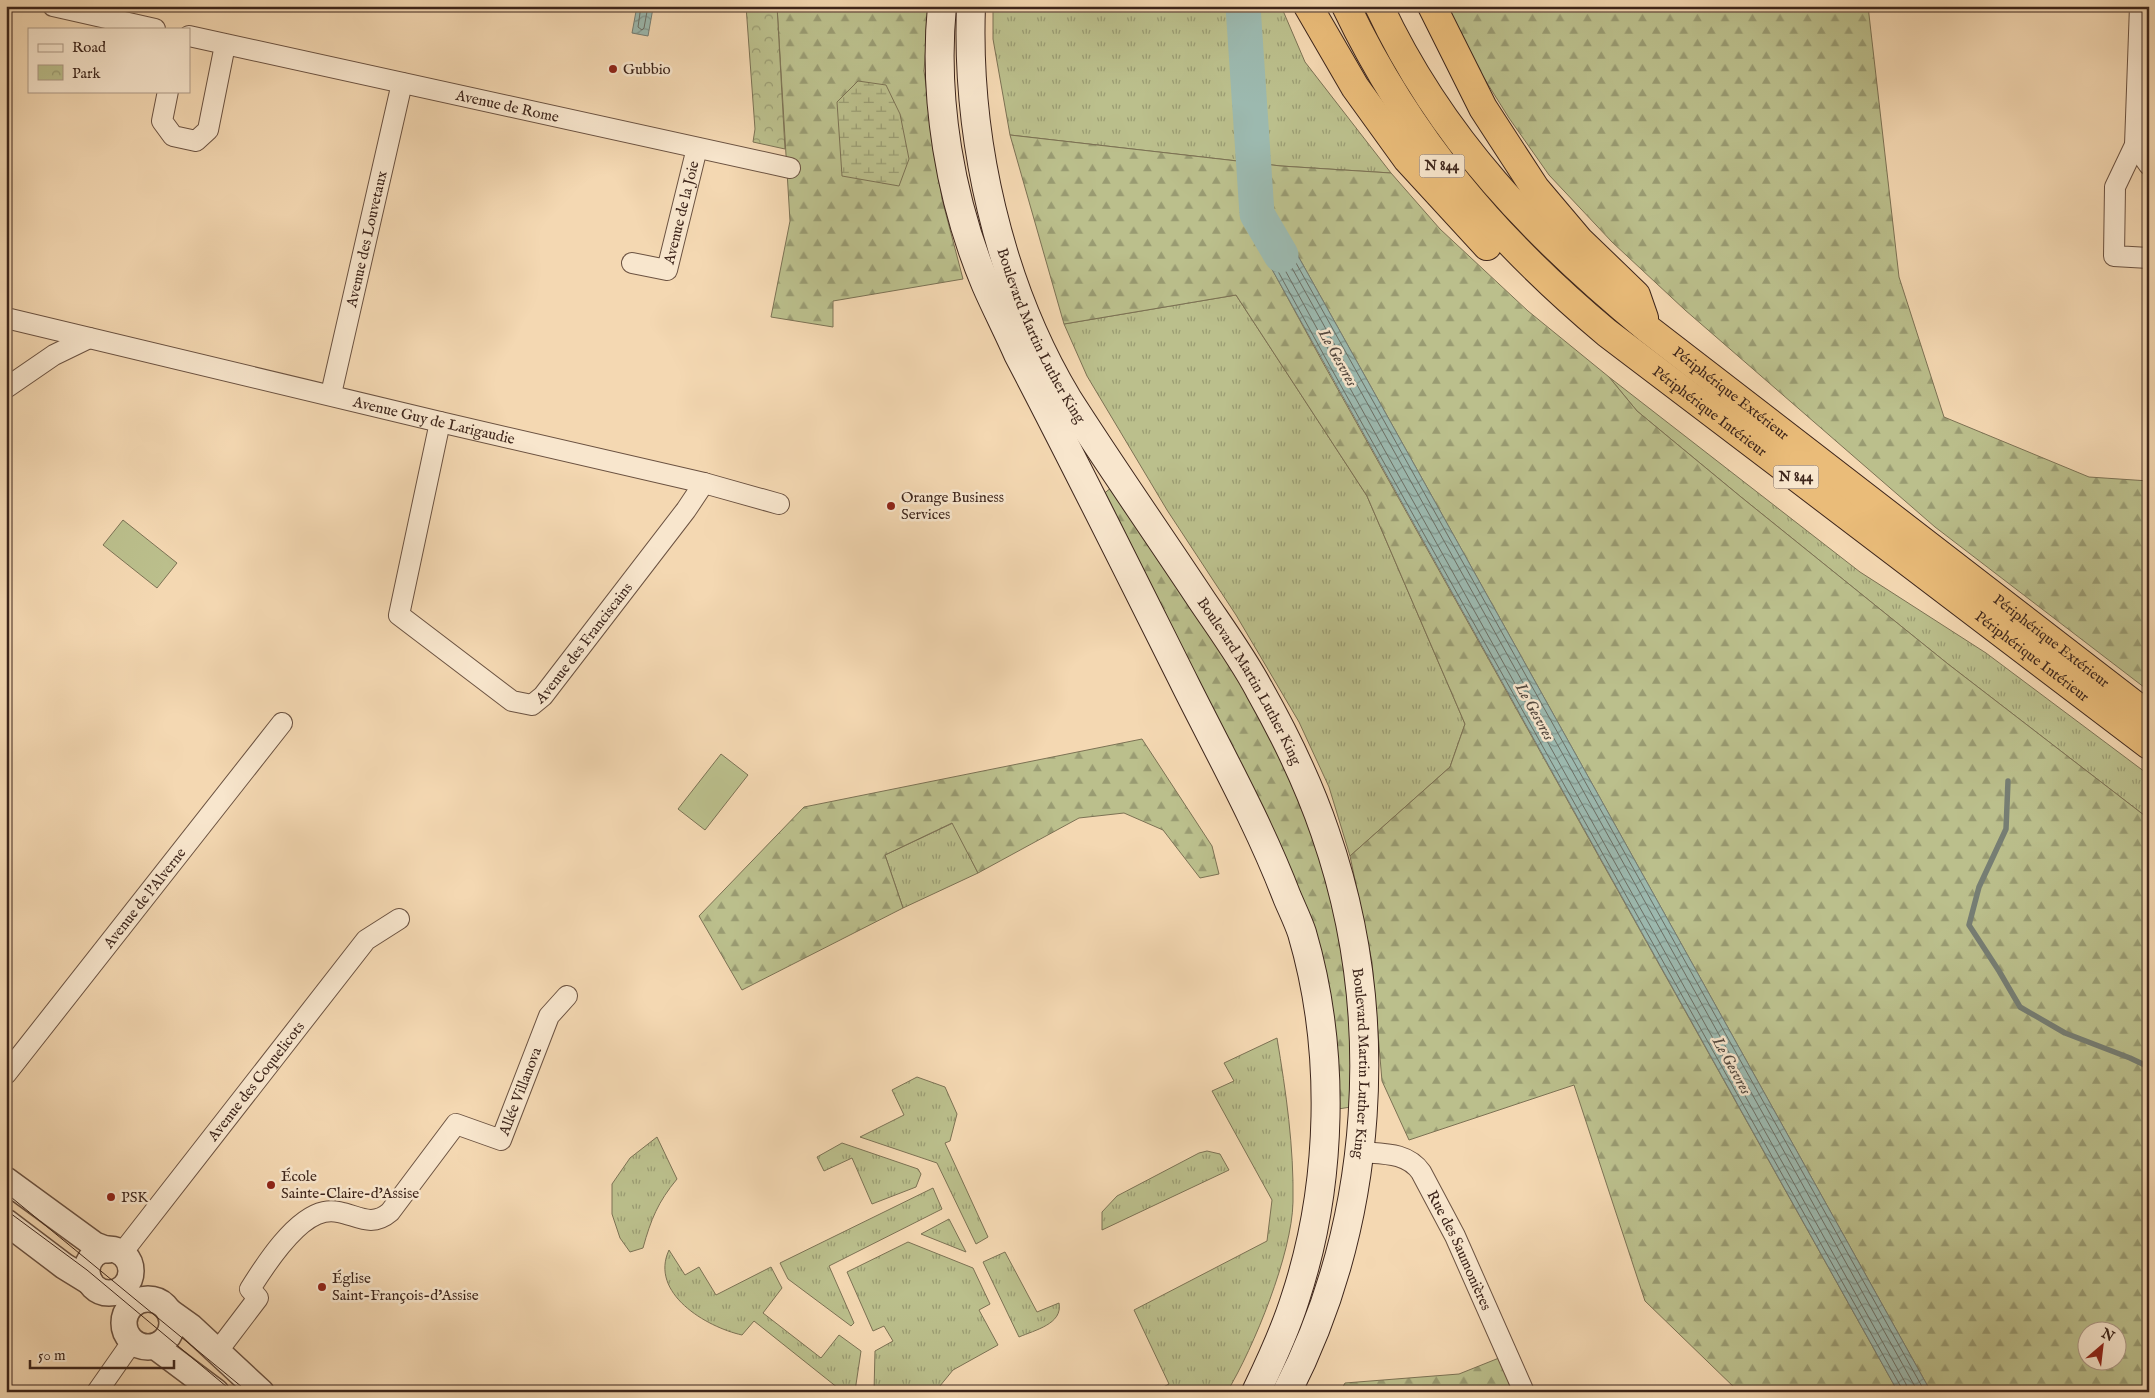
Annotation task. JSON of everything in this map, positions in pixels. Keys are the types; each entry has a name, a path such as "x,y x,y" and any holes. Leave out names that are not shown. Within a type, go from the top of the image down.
{"highway":[{"path":"1308,6 1355,87 1407,160 1466,224 1537,296 1570,302"},
{"name":"Périphérique Intérieur","path":"1346,6 1395,97 1440,163 1491,224 1570,302 1623,345 2149,745"},
{"name":"Périphérique Extérieur","path":"1379,6 1410,66 1465,148 1509,201 1588,279 1648,329 2149,716"},
{"path":"1432,6 1483,108 1535,188 1579,240 1636,296 1648,329"}],"main road":[{"name":"Boulevard Martin Luther King","path":"942,6 939,62 955,191 986,284 1018,354 1263,840 1301,931 1312,974 1323,1048 1324,1080 1320,1181 1311,1239 1295,1299 1281,1337 1256,1392"},
{"name":"Boulevard Martin Luther King","path":"971,6 971,72 981,153 1007,262 1027,318 1053,374 1067,398 1258,686 1298,765 1326,832 1341,885 1353,940 1360,989 1364,1073 1360,1152 1347,1226 1331,1282 1309,1344 1287,1392"}],"street":[{"path":"53,6 151,28"},
{"path":"2140,6 2135,145 2115,187 2114,256 2149,258"},
{"name":"Avenue de Rome","path":"190,36 790,168"},
{"path":"168,92 162,121 173,136 196,141 208,130 225,45"},
{"name":"Avenue des Louvetaux","path":"331,394 402,83"},
{"path":"2135,145 2149,165"},
{"name":"Avenue de la Joie","path":"632,263 667,270 697,148"},
{"name":"Avenue Guy de Larigaudie","path":"6,318 704,483 779,504"},
{"path":"6,388 54,354 89,338"},
{"name":"Avenue des Franciscains","path":"440,422 399,615 512,700 525,704 532,705 544,696 686,510 704,483"},
{"name":"Avenue de l'Alverne","path":"6,1074 282,723"},
{"name":"Avenue des Coquelicots","path":"121,1258 129,1244 366,940 399,919"},
{"name":"Allée Villanova","path":"217,1352 258,1298 250,1289 294,1231 304,1221 324,1212 334,1211 344,1212 371,1221 379,1220 390,1212 456,1124 501,1140 549,1016 567,996"},
{"name":"Rue des Saumonières","path":"1360,1152 1402,1156 1416,1165 1422,1172 1455,1236 1524,1392"},
{"path":"6,1180 95,1245 121,1258 146,1284 164,1306 172,1320 171,1332 166,1340 144,1344 98,1392"},
{"path":"6,1222 95,1287 124,1318"},
{"path":"98,1253 121,1258 129,1279 123,1288 112,1293 95,1287 87,1270 90,1260 98,1253"},
{"path":"216,1392 125,1331 124,1318 129,1308 136,1302 148,1299 164,1306 191,1327 261,1392"}],"green space":[{"path":"746,6 777,6 785,149 753,142 755,129"},
{"path":"777,6 929,6 924,71 942,199 963,279 833,301 833,327 771,317 790,221"},
{"path":"993,6 1281,6 1305,62 1391,173 1281,166 1010,135 993,39"},
{"path":"1447,6 1868,6 1899,277 1944,417 2089,477 2149,481 2149,691 1935,527 1685,310 1612,242 1549,175 1509,118 1472,59"},
{"path":"858,81 886,85 900,114 909,159 899,186 842,176 837,102"},
{"path":"1010,135 1281,166 1391,173 1440,229 1528,311 1609,377 1637,411 1948,664 2149,819 2149,1392 1931,1392 1273,211 1257,214 1241,212 1322,361 1898,1392 1739,1392 1645,1301 1574,1085 1409,1140 1382,1081 1372,962 1350,856 1450,767 1465,724 1367,496 1236,295 1064,324"},
{"path":"1236,295 1367,496 1465,724 1450,767 1350,856 1329,787 1299,722 1236,615 1167,510 1087,376 1064,324"},
{"path":"1609,377 1860,572 1986,653 2149,775 2149,819 1948,664 1741,497 1637,411"},
{"path":"1112,487 1255,701 1318,843 1343,936 1351,997 1351,1107 1338,1109 1324,997 1101,496"},
{"path":"123,520 177,563 157,588 103,545"},
{"path":"1142,739 1212,846 1219,874 1200,878 1163,830 1124,813 1079,818 978,873 952,823 885,855 903,908 742,990 699,916 804,807"},
{"path":"721,754 748,775 705,830 678,809"},
{"path":"953,823 978,873 903,908 885,855"},
{"path":"1277,1038 1289,1120 1293,1202 1286,1247 1270,1300 1249,1351 1227,1392 1154,1392 1169,1384 1134,1310 1267,1241 1272,1200 1212,1091 1234,1081 1224,1063"},
{"path":"917,1077 945,1087 957,1114 950,1141 945,1143 988,1237 976,1244 937,1163 860,1137 904,1115 892,1090"},
{"path":"657,1137 677,1179 656,1211 643,1248 630,1252 620,1238 612,1214 612,1184 630,1158"},
{"path":"842,1143 918,1169 921,1174 916,1187 872,1204 852,1158 824,1171 817,1157"},
{"path":"1207,1151 1220,1154 1229,1170 1102,1230 1102,1212 1117,1196 1199,1153"},
{"path":"933,1188 942,1209 829,1266 854,1323 851,1326 788,1279 780,1263"},
{"path":"949,1219 966,1252 921,1234"},
{"path":"908,1242 973,1268 990,1304 979,1310 998,1345 953,1370 935,1392 874,1392 875,1351 893,1341 884,1326 873,1331 847,1272"},
{"path":"669,1250 685,1275 699,1267 716,1295 771,1267 782,1288 763,1313 821,1358 839,1335 861,1351 855,1391 843,1392 754,1321 742,1335 713,1324 684,1306 674,1294 667,1280 665,1266"},
{"path":"1005,1252 1037,1312 1059,1303 1057,1316 1052,1321 1040,1329 1019,1337 983,1262"},
{"path":"1499,1358 1517,1392 1340,1392 1345,1383 1459,1374"}],"water":[{"path":"637,6 653,8 648,36 632,33"},
{"path":"1273,211 1931,1392 1898,1392 1240,212 1257,214"}],"waterway":[{"name":"Le Gesvres","path":"1243,6 1257,214 1281,255"},
{"path":"2008,781 2006,829 1979,887 1969,925 2020,1007 2065,1033 2149,1067"}],"tram line":[{"path":"6,1193 248,1392"},
{"path":"6,1210 87,1270 233,1392"}],"place":[{"name":"Gubbio","path":"613,69"},
{"name":"Orange Business Services","path":"891,506"},
{"name":"École Sainte-Claire-d'Assise","path":"271,1185"},
{"name":"PSK","path":"111,1197"},
{"name":"Église Saint-François-d'Assise","path":"322,1287"}]}
